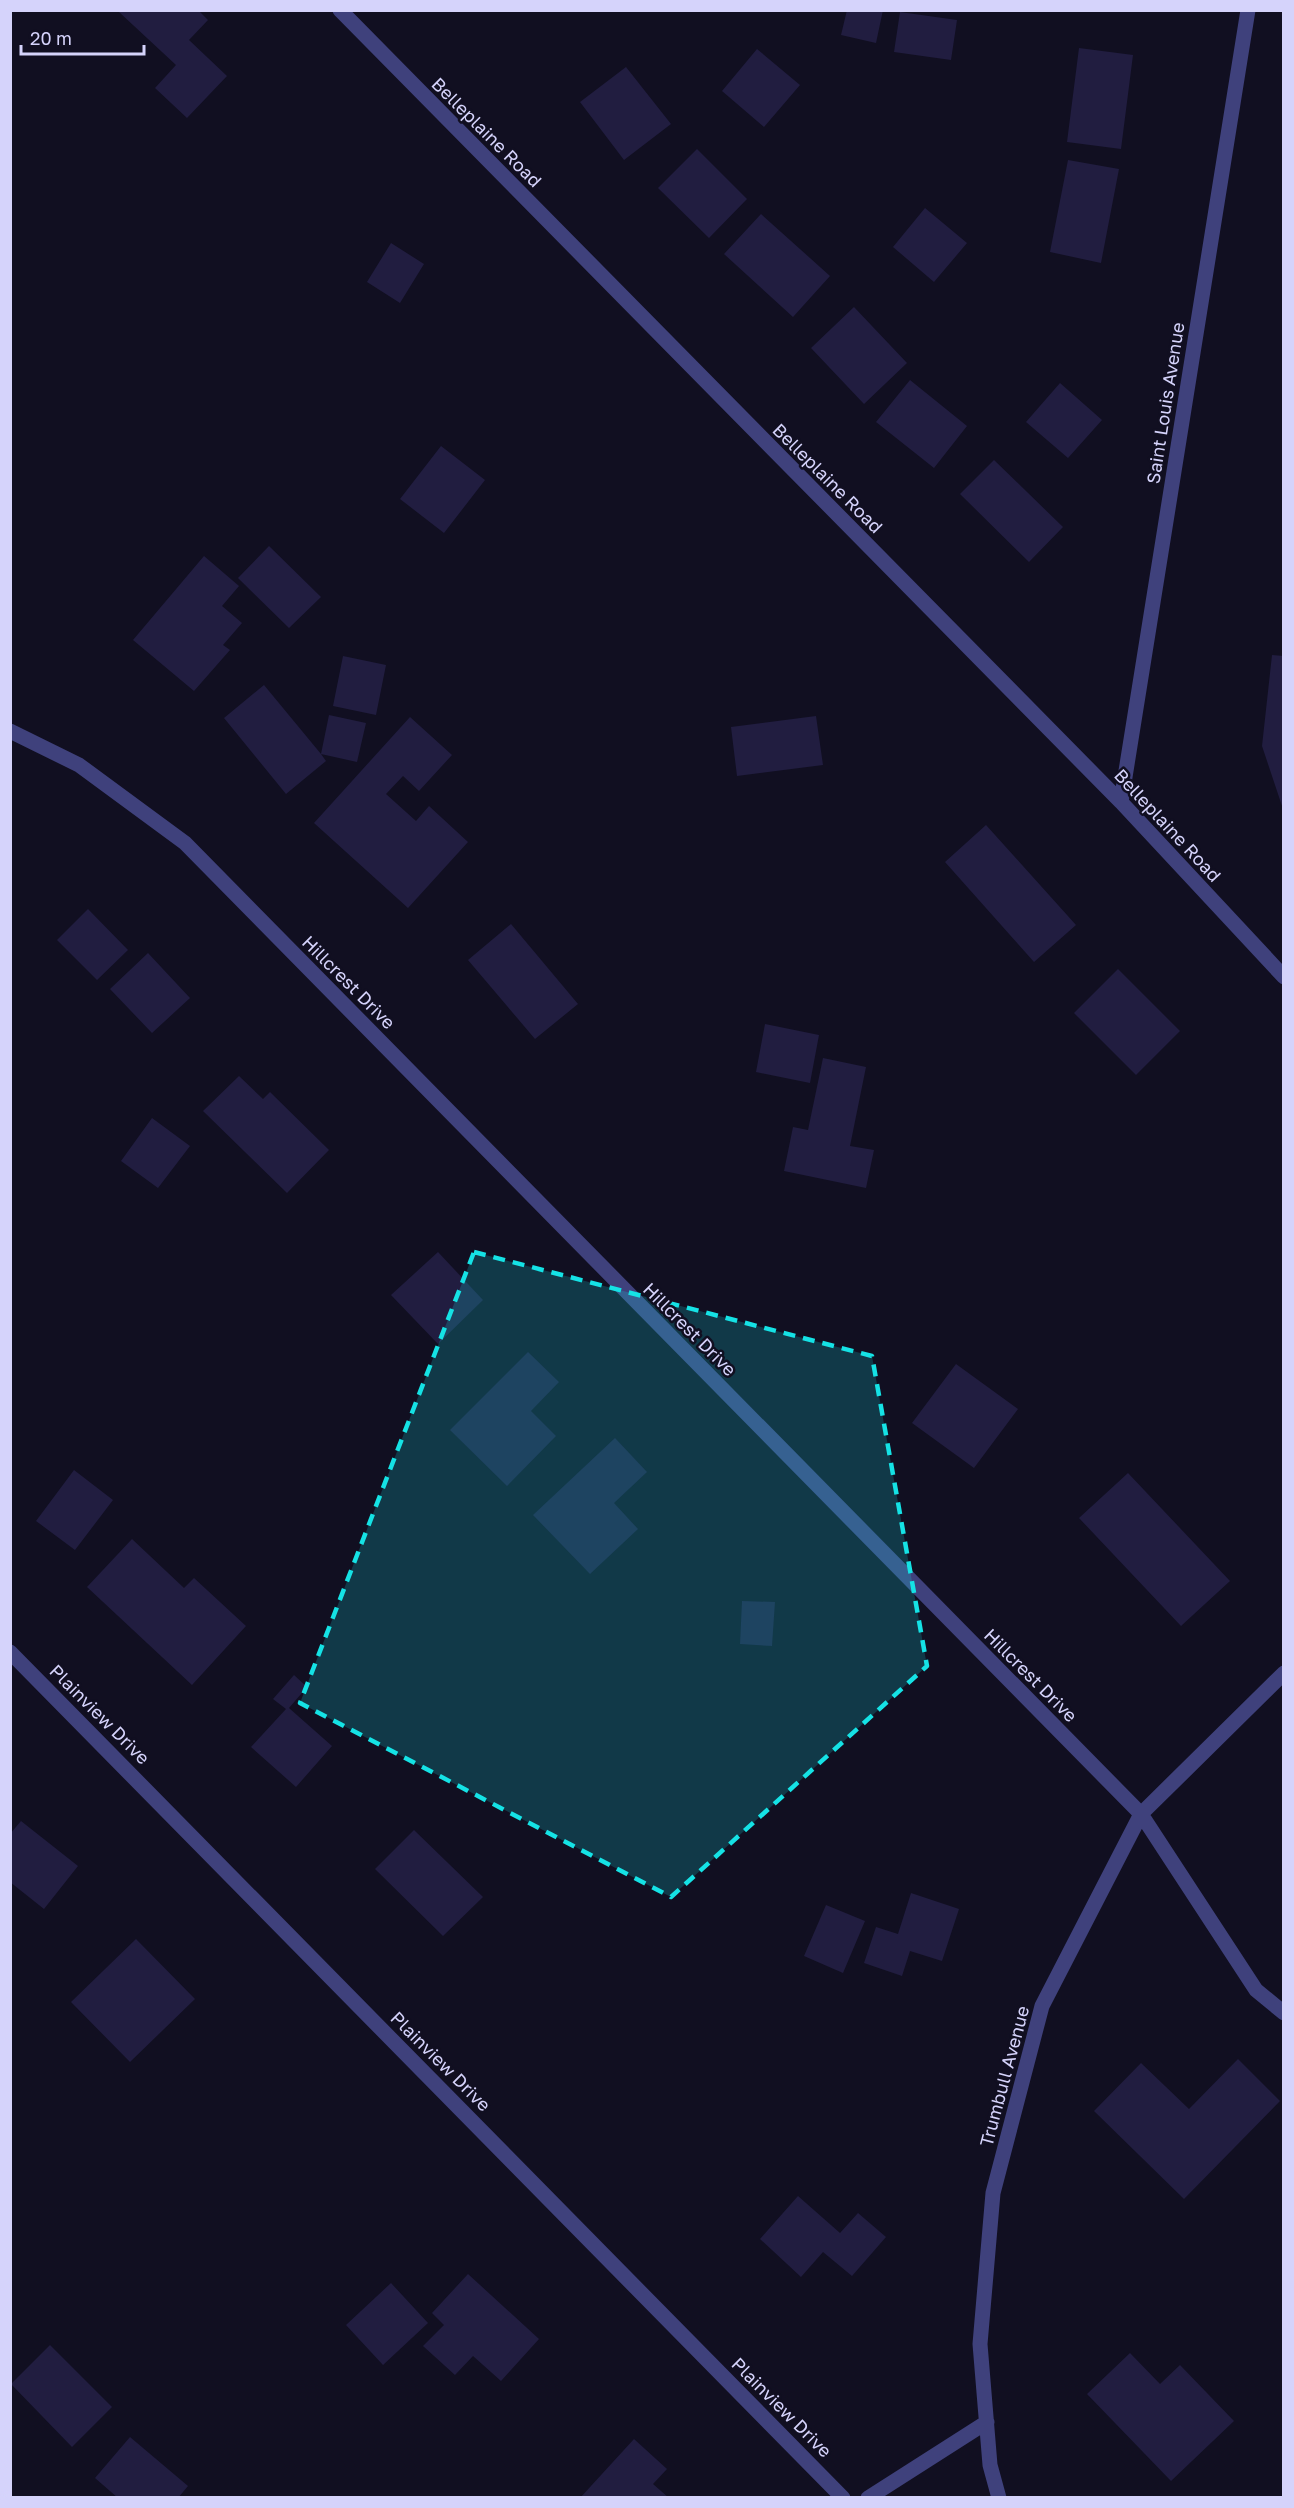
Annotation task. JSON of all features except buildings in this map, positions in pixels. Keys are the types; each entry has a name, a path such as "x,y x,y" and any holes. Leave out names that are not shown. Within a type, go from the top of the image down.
{"street":[{"name":"Belleplaine Road","path":"340,10 1120,802 1284,977"},
{"name":"Saint Louis Avenue","path":"1120,802 1248,10"},
{"name":"Hillcrest Drive","path":"10,731 79,765 185,843 1141,1814 1256,1990 1284,2013"},
{"name":"Plainview Drive","path":"10,1652 843,2498"},
{"name":"Trumbull Avenue","path":"999,2498 990,2465 980,2344 993,2193 1042,2006 1141,1814 1284,1673"},
{"path":"868,2498 987,2422"}],"highlighted area":[{"path":"474,1252 872,1356 927,1666 671,1897 300,1703"}]}
